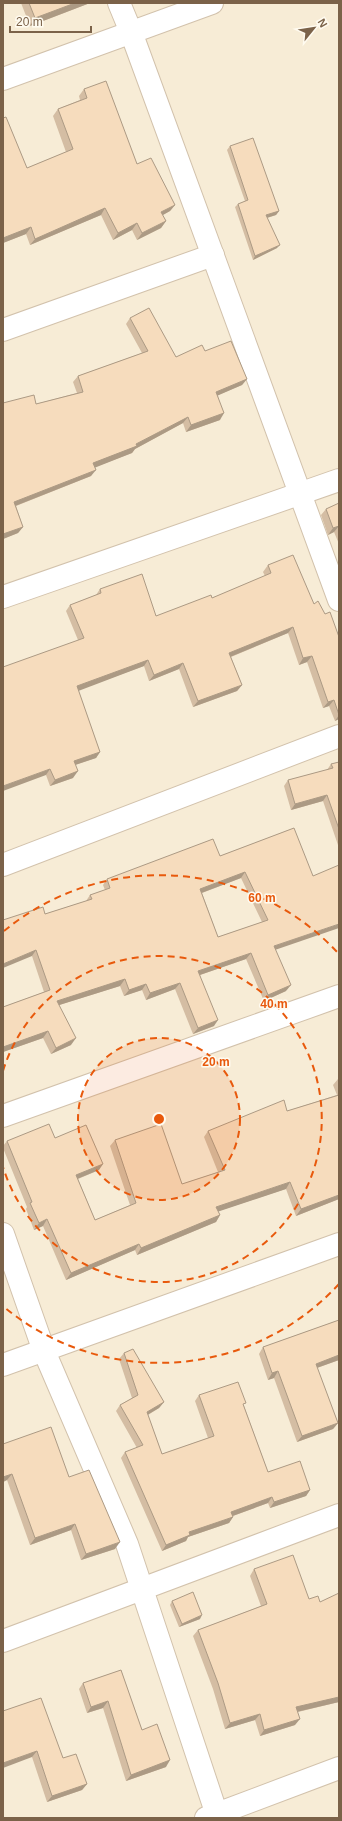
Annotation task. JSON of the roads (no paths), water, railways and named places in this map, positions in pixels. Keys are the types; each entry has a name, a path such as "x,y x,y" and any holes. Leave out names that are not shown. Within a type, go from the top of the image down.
{"street":[{"path":"119,3 131,32 339,600"},
{"path":"3,79 212,3"},
{"path":"3,330 212,255"},
{"path":"3,597 339,480"},
{"path":"3,865 339,736"},
{"path":"3,1116 339,996"},
{"path":"3,1234 44,1351 110,1502 142,1590 214,1817 339,1768"},
{"path":"3,1365 339,1244"},
{"path":"3,1641 339,1515"}]}
